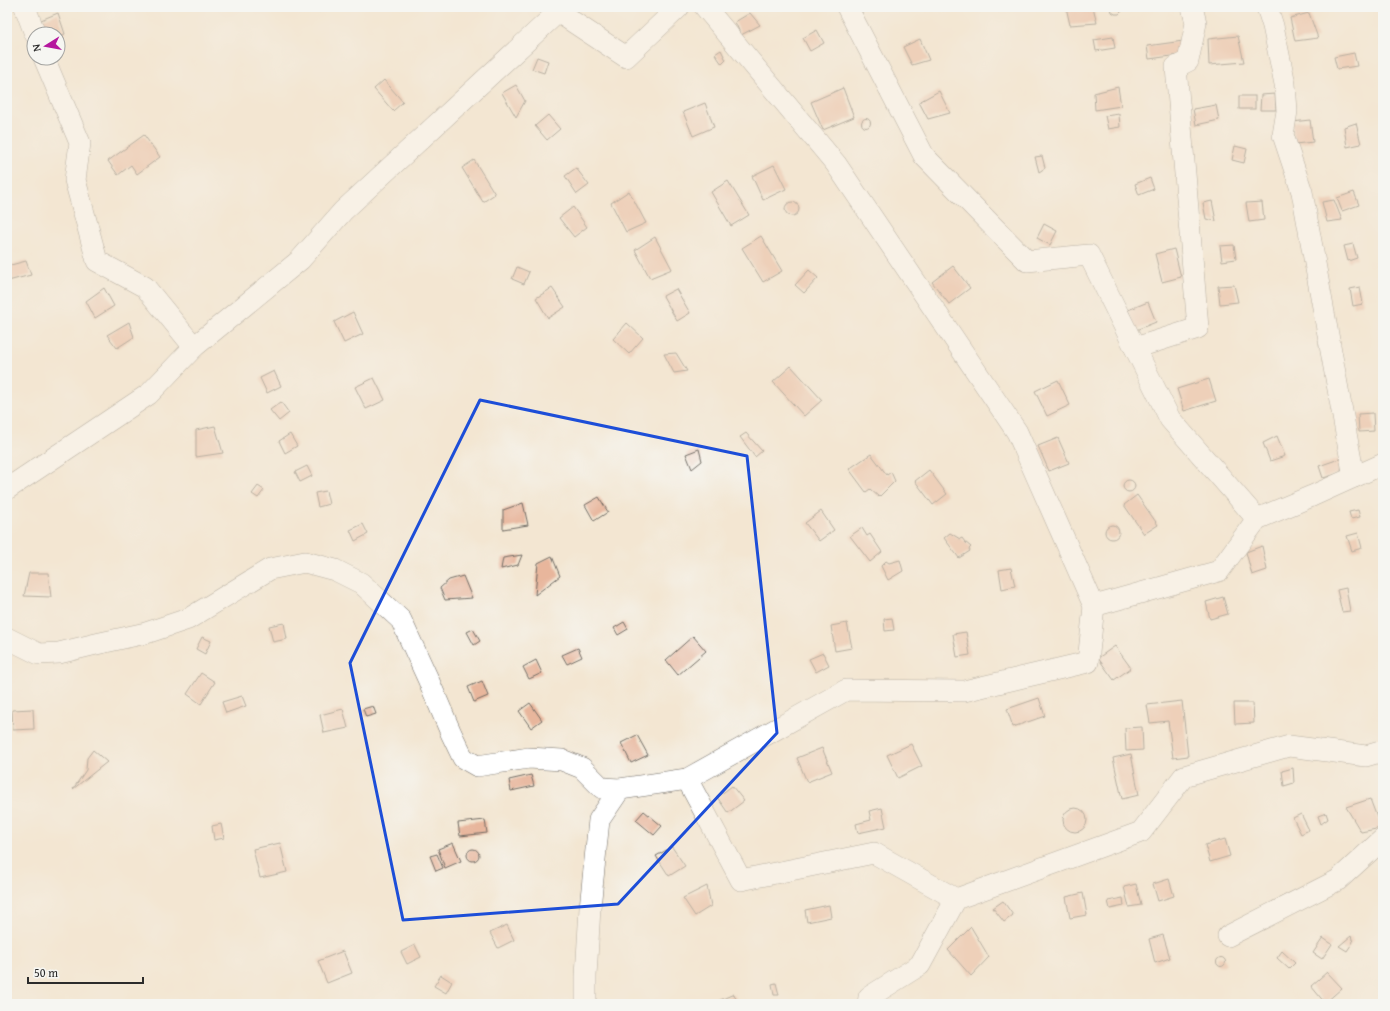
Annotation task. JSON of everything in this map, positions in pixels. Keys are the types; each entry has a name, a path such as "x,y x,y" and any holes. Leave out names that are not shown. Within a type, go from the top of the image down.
{"street":[{"path":"25,7 32,26"},
{"path":"7,489 149,394 194,347 300,260 343,211 558,12 626,57 679,7"},
{"path":"7,638 39,654 59,654 146,633 188,619 270,569 305,562 335,570 361,583 401,620 463,758 477,766 529,758 562,760 582,768 602,788 620,789 688,779 846,690 964,691 1088,662 1094,606 1018,432 836,164 705,7"},
{"path":"847,7 924,156 1027,261 1089,255 1170,419 1257,519"},
{"path":"1135,348 1198,328 1176,67 1188,61 1196,23 1192,7"},
{"path":"1267,7 1285,84 1287,111 1283,135 1302,192 1354,477"},
{"path":"47,66 80,143 75,180 97,261 145,287 194,347"},
{"path":"1094,606 1219,571 1257,519 1383,464"},
{"path":"868,1004 869,997 920,964 956,899 1141,832 1184,776 1289,746 1366,756 1383,751"},
{"path":"688,779 741,880 874,852 956,899"},
{"path":"586,1004 590,908 599,820 620,789"},
{"path":"1228,936 1338,880 1383,839"}],"highlighted area":[{"path":"480,400 747,456 777,733 618,904 403,920 350,663"}],"building":[{"path":"316,7 327,7 319,12"},
{"path":"1066,7 1093,7 1097,23 1070,25"},
{"path":"1111,7 1123,7 1123,10 1119,14 1115,14 1112,12"},
{"path":"58,13 62,26 43,26 41,20"},
{"path":"750,13 760,25 741,35 735,22"},
{"path":"1309,13 1318,38 1295,41 1290,18"},
{"path":"817,30 824,43 810,51 803,38"},
{"path":"1238,36 1244,62 1209,65 1208,39"},
{"path":"1113,37 1115,48 1096,51 1094,40"},
{"path":"920,39 929,60 912,65 903,47"},
{"path":"1183,41 1186,54 1149,59 1147,46"},
{"path":"721,50 726,60 722,64 715,54"},
{"path":"1354,53 1357,66 1337,69 1334,57"},
{"path":"537,57 548,61 544,73 532,69"},
{"path":"7,63 11,70 7,75"},
{"path":"384,80 403,102 393,111 374,89"},
{"path":"516,85 525,101 516,117 502,93"},
{"path":"1118,87 1121,106 1095,110 1094,93"},
{"path":"843,88 854,117 823,130 811,102"},
{"path":"939,91 950,113 928,119 919,102"},
{"path":"1275,94 1276,110 1260,110 1261,95"},
{"path":"1239,96 1255,96 1255,109 1239,109"},
{"path":"705,103 714,127 693,136 683,112"},
{"path":"1216,105 1219,120 1196,125 1193,109"},
{"path":"1119,114 1120,127 1108,129 1105,116"},
{"path":"548,115 560,129 547,140 535,126"},
{"path":"866,118 871,123 866,128 861,123"},
{"path":"1310,120 1313,142 1295,144 1292,122"},
{"path":"1356,123 1361,144 1347,147 1344,127"},
{"path":"144,135 160,157 137,174 131,165 118,175 108,161"},
{"path":"1235,146 1247,149 1244,163 1232,160"},
{"path":"1042,156 1045,168 1039,172 1035,157"},
{"path":"474,160 495,194 483,202 462,168"},
{"path":"774,165 786,189 763,200 752,176"},
{"path":"576,168 589,185 577,194 565,176"},
{"path":"1150,178 1154,189 1139,195 1135,184"},
{"path":"728,181 749,215 731,226 711,192"},
{"path":"629,191 646,223 626,232 611,203"},
{"path":"1354,192 1359,205 1342,211 1337,198"},
{"path":"1334,200 1342,220 1327,222 1322,202"},
{"path":"1212,201 1216,221 1206,219 1203,203"},
{"path":"792,202 797,204 799,209 797,214 792,216 787,214 785,209 787,204"},
{"path":"1262,202 1264,220 1249,222 1246,203"},
{"path":"573,207 587,227 574,237 559,218"},
{"path":"1044,224 1057,231 1050,245 1037,238"},
{"path":"761,236 782,271 763,282 742,248"},
{"path":"655,237 672,269 650,278 635,250"},
{"path":"1353,244 1357,258 1348,261 1344,246"},
{"path":"1234,245 1236,259 1222,261 1220,246"},
{"path":"1174,249 1181,277 1162,282 1155,254"},
{"path":"26,261 31,275 8,281 7,266"},
{"path":"953,266 970,288 949,304 932,282"},
{"path":"517,267 529,272 524,284 512,279"},
{"path":"809,270 818,278 804,293 795,285"},
{"path":"1234,285 1238,302 1220,304 1218,286"},
{"path":"1360,287 1363,304 1353,306 1350,289"},
{"path":"104,288 114,306 95,318 86,301"},
{"path":"552,288 565,307 548,318 536,298"},
{"path":"676,289 690,313 677,321 663,296"},
{"path":"1148,302 1156,322 1136,330 1128,310"},
{"path":"353,312 363,334 344,343 334,322"},
{"path":"129,322 134,337 117,348 107,335"},
{"path":"627,323 643,338 629,354 613,339"},
{"path":"676,353 687,371 674,373 664,354"},
{"path":"791,366 822,400 804,416 773,382"},
{"path":"274,371 281,386 267,393 260,378"},
{"path":"374,378 385,400 366,409 355,387"},
{"path":"1209,379 1216,401 1184,411 1177,389"},
{"path":"1058,380 1070,405 1047,416 1035,391"},
{"path":"281,402 289,413 279,421 270,410"},
{"path":"1373,413 1374,431 1359,432 1358,414"},
{"path":"215,426 223,453 196,457 196,430"},
{"path":"746,433 762,451 755,457 740,437"},
{"path":"290,434 297,446 285,453 279,441"},
{"path":"1277,436 1285,456 1270,461 1263,443"},
{"path":"1058,438 1069,463 1049,471 1038,446"},
{"path":"699,449 702,461 692,469 686,454"},
{"path":"871,454 887,475 891,472 895,481 879,497 870,489 866,492 849,469"},
{"path":"1342,458 1341,473 1323,478 1319,466"},
{"path":"307,466 312,476 300,482 295,472"},
{"path":"929,470 947,494 933,505 915,481"},
{"path":"1127,480 1131,480 1135,486 1131,492 1127,492 1123,488 1123,484"},
{"path":"258,486 264,490 258,498 252,494"},
{"path":"326,491 329,504 318,507 315,493"},
{"path":"1137,495 1158,525 1144,534 1124,505"},
{"path":"599,497 608,512 594,521 585,505"},
{"path":"523,503 528,525 503,529 503,510"},
{"path":"1358,510 1360,517 1351,519 1349,512"},
{"path":"821,511 834,530 819,541 805,523"},
{"path":"363,524 368,534 355,541 350,530"},
{"path":"1109,525 1115,525 1119,529 1119,535 1115,539 1109,539 1105,535 1105,529"},
{"path":"862,528 867,536 870,534 882,552 870,562 850,536"},
{"path":"950,533 960,539 962,538 971,547 969,549 970,551 959,558 944,538"},
{"path":"1358,533 1362,548 1352,551 1347,536"},
{"path":"1262,546 1267,570 1252,575 1246,552"},
{"path":"522,555 518,565 501,569 503,558"},
{"path":"552,556 560,576 535,595 538,563"},
{"path":"900,560 903,571 888,580 881,566 886,561 889,563"},
{"path":"1011,568 1015,586 1002,589 999,570"},
{"path":"29,573 48,573 51,597 24,596"},
{"path":"463,576 472,598 445,600 440,588 449,580"},
{"path":"1346,588 1350,611 1342,612 1337,590"},
{"path":"1223,597 1228,614 1210,619 1206,602"},
{"path":"892,618 894,630 885,631 884,619"},
{"path":"624,622 628,629 618,635 614,628"},
{"path":"284,623 287,639 273,642 269,626"},
{"path":"847,623 852,648 835,651 831,626"},
{"path":"473,629 480,641 474,645 467,632"},
{"path":"966,632 970,655 957,657 953,634"},
{"path":"693,636 706,651 678,675 666,660"},
{"path":"202,637 211,641 205,654 196,649"},
{"path":"1115,646 1131,668 1114,680 1098,658"},
{"path":"578,648 582,657 567,664 562,655"},
{"path":"823,653 829,665 816,672 809,659"},
{"path":"536,660 542,673 529,679 523,667"},
{"path":"201,673 215,682 201,704 187,694"},
{"path":"482,681 488,696 474,702 468,687"},
{"path":"242,696 246,706 226,713 222,702"},
{"path":"1039,698 1045,716 1013,727 1007,709"},
{"path":"1182,701 1188,756 1173,758 1168,721 1150,723 1147,705"},
{"path":"530,703 542,720 531,728 519,711"},
{"path":"1234,703 1253,703 1254,723 1235,724"},
{"path":"373,706 376,714 366,717 363,709"},
{"path":"33,709 34,729 13,730 12,710"},
{"path":"343,709 348,728 324,733 320,715"},
{"path":"1142,727 1143,750 1126,751 1125,728"},
{"path":"637,735 648,755 631,763 621,743"},
{"path":"911,744 922,766 898,778 887,755"},
{"path":"822,748 832,772 807,782 797,758"},
{"path":"93,750 107,762 73,789 86,770 87,758"},
{"path":"1131,754 1139,795 1122,799 1113,758"},
{"path":"1293,768 1294,783 1284,786 1282,771"},
{"path":"531,775 534,786 511,791 509,780"},
{"path":"732,786 744,801 728,813 717,797"},
{"path":"1370,799 1381,828 1361,832 1346,807"},
{"path":"882,808 886,827 858,833 856,824 871,820 869,811"},
{"path":"1075,808 1080,809 1086,815 1086,825 1080,831 1075,832 1070,831 1064,825 1063,820 1064,815 1070,809"},
{"path":"644,811 662,826 654,835 636,820"},
{"path":"1326,813 1328,819 1321,824 1318,816"},
{"path":"1301,814 1309,830 1301,834 1293,818"},
{"path":"485,820 487,833 460,836 458,823"},
{"path":"221,824 224,838 214,840 212,826"},
{"path":"1225,839 1230,856 1210,862 1205,845"},
{"path":"280,843 287,872 260,878 253,849"},
{"path":"453,843 461,861 445,868 438,849"},
{"path":"672,847 685,866 669,876 656,856"},
{"path":"471,849 475,849 479,855 475,861 471,861 467,857 467,853"},
{"path":"437,854 443,868 436,871 430,856"},
{"path":"1169,879 1174,896 1158,901 1153,884"},
{"path":"1136,884 1141,905 1129,907 1124,887"},
{"path":"707,886 711,906 695,916 683,898"},
{"path":"1083,893 1087,915 1070,918 1066,897"},
{"path":"1123,898 1124,906 1110,909 1108,901"},
{"path":"1003,901 1013,915 1004,922 993,908"},
{"path":"829,905 831,917 807,922 805,910"},
{"path":"507,925 514,940 498,948 490,933"},
{"path":"971,927 989,957 971,976 948,950"},
{"path":"1163,935 1170,958 1155,963 1149,939"},
{"path":"1351,936 1353,942 1347,951 1339,946"},
{"path":"1323,938 1332,944 1322,959 1313,953"},
{"path":"415,945 421,957 407,964 401,952"},
{"path":"343,951 352,973 327,983 318,961"},
{"path":"1282,951 1295,963 1289,969 1277,958"},
{"path":"1221,957 1226,962 1221,967 1216,962"},
{"path":"1327,972 1342,988 1325,1003 1311,986"},
{"path":"441,975 452,982 446,993 434,986"},
{"path":"776,983 779,995 774,995 772,984"},
{"path":"734,994 738,1004 711,1004"},
{"path":"1251,1000 1254,1004 1244,1004"}]}
